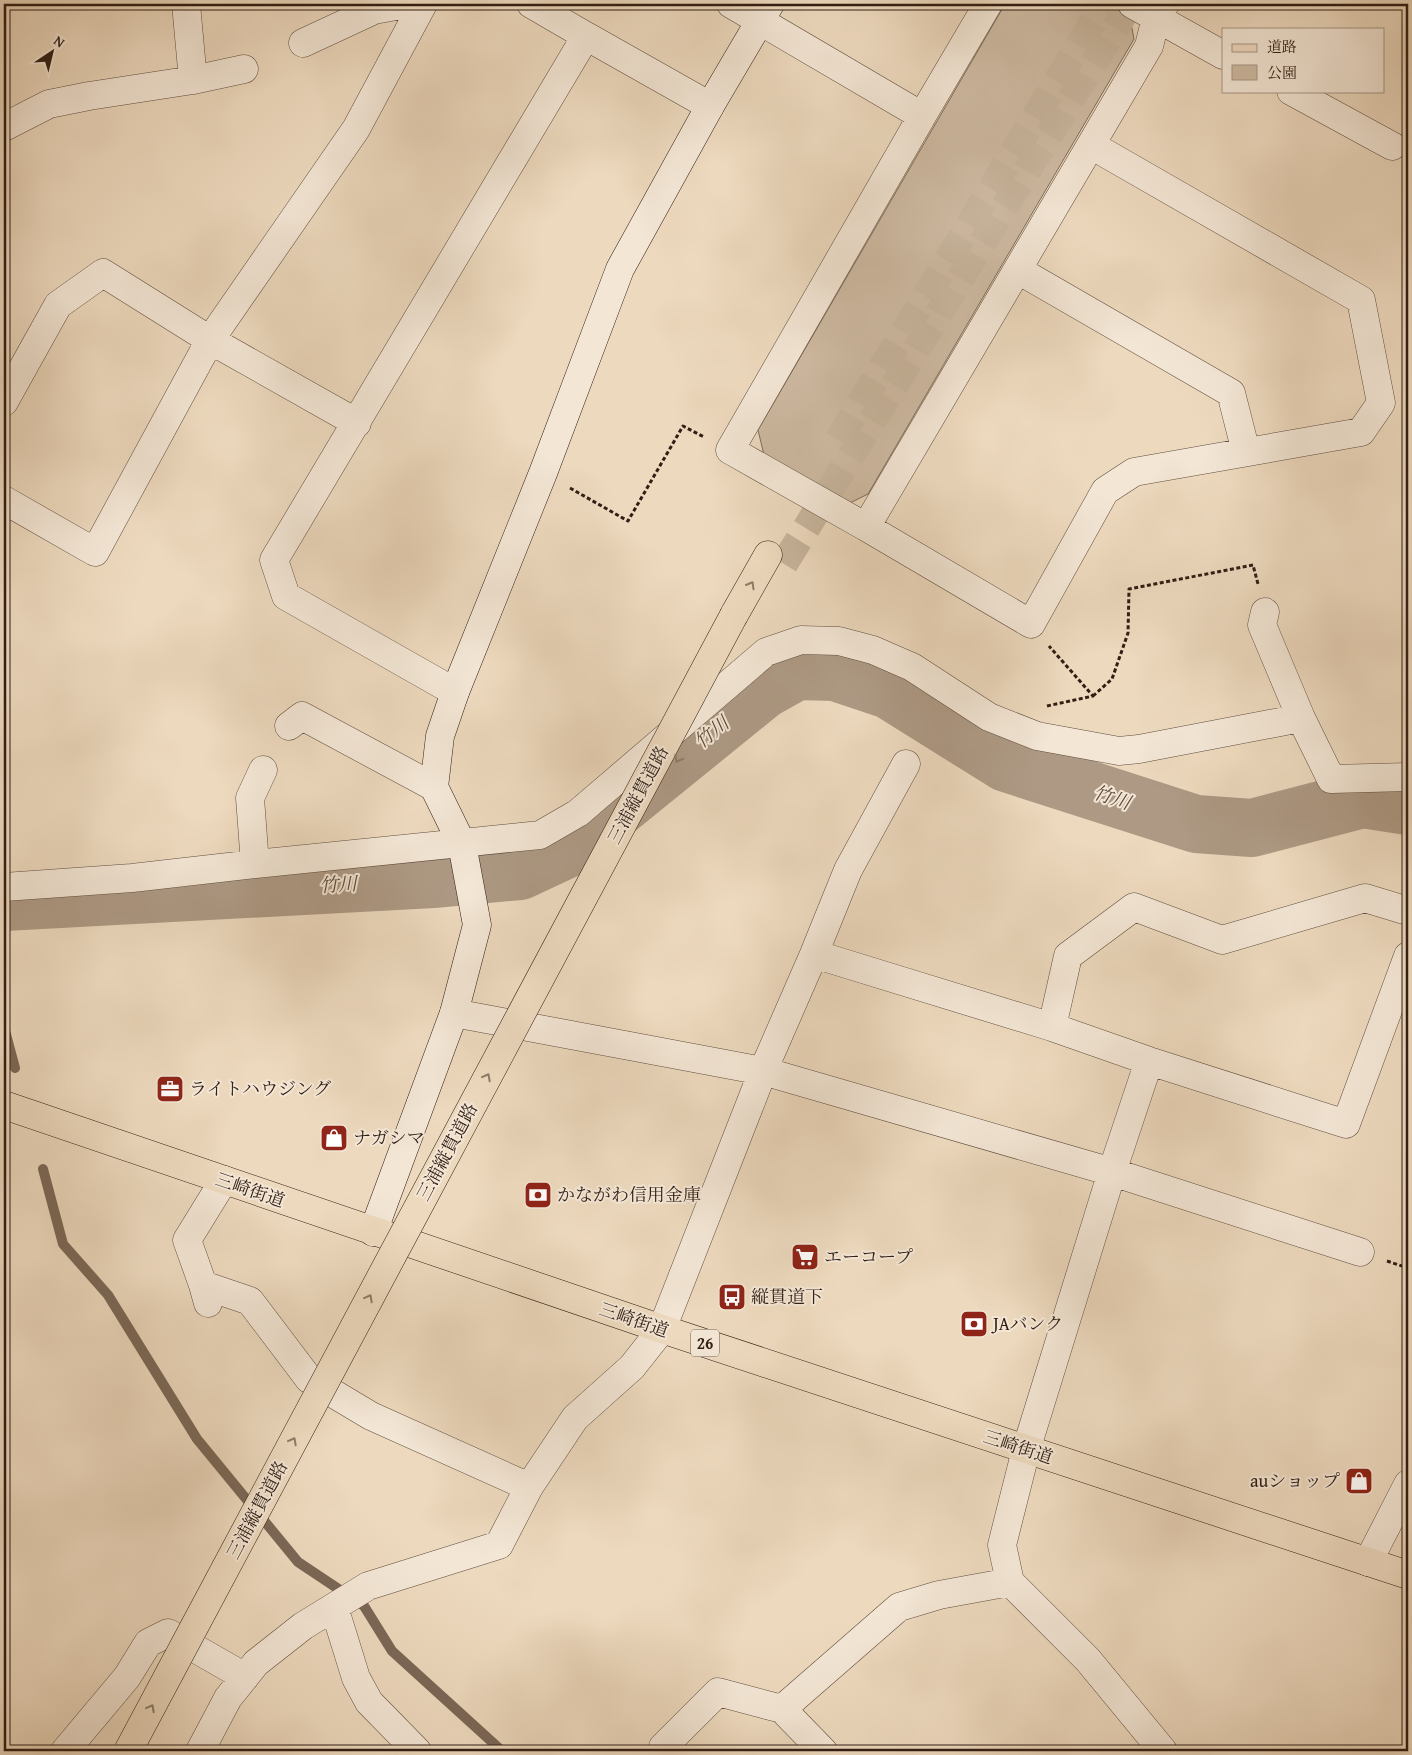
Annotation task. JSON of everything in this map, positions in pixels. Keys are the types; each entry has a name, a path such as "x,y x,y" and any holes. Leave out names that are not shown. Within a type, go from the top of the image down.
{"main road":[{"name":"三浦縦貫道路","path":"128,1751 742,619 776,560"},
{"name":"三浦縦貫道路","path":"148,1751 742,619"},
{"name":"三崎街道","path":"4,1105 662,1329 1408,1575"}],"street":[{"path":"186,4 193,80"},
{"path":"303,43 374,10 406,4"},
{"path":"4,500 95,552 210,340 356,130 423,4"},
{"path":"531,4 710,106"},
{"path":"731,4 765,12 922,116"},
{"path":"988,4 730,450 1031,624 1105,491 1134,472 1361,432 1381,403 1361,300 1091,145"},
{"path":"1132,4 1160,11 1222,54"},
{"path":"866,527 1149,46 1160,11"},
{"path":"373,1232 454,1013 477,925 462,844 434,787 440,736 455,692 544,473 620,269 710,106 765,12"},
{"path":"455,692 286,596 274,560 586,36"},
{"path":"4,126 49,104 193,80 244,69"},
{"path":"1293,92 1392,146"},
{"path":"1018,270 1231,393 1246,452"},
{"path":"4,402 58,305 103,273 210,340 357,423"},
{"path":"1265,612 1262,625 1301,718 1331,779 1408,778"},
{"path":"4,887 132,878 540,835 578,813 766,652 801,640 839,641 873,650 912,667 990,717 1036,736 1119,751 1140,749 1301,718"},
{"path":"289,726 302,716 434,787"},
{"path":"200,1751 228,1698 256,1663 295,1632 368,1586 499,1545 529,1487 575,1418 632,1367 662,1329 763,1071 848,870 906,764"},
{"path":"255,864 250,798 263,770"},
{"path":"1052,1027 1068,956 1134,906 1222,940 1365,898 1408,911"},
{"path":"814,954 1052,1027 1346,1124 1408,956"},
{"path":"454,1013 763,1071 1112,1172 1360,1252"},
{"path":"1149,1060 1112,1172 1026,1450 1002,1545 1010,1582 1088,1660 1163,1751"},
{"path":"224,1180 187,1240 206,1296 250,1301 309,1379 371,1416 529,1487"},
{"path":"1368,1562 1408,1484"},
{"path":"782,1710 899,1607 939,1595 1010,1582"},
{"path":"334,1607 356,1678 368,1702 417,1751"},
{"path":"65,1751 127,1677 148,1643 168,1633 245,1677"},
{"path":"663,1751 663,1747 718,1692 782,1710 823,1751"}],"path":[{"path":"544,473 628,521 683,426 730,450"},
{"path":"1046,706 1093,696 1112,679 1128,633 1129,589 1253,565"},
{"path":"1031,624 1093,696"}],"green space":[{"path":"1005,4 1105,4 1130,18 1134,39 868,494 850,503 764,455 758,430"}],"waterway":[{"name":"竹川","path":"4,902 433,879 520,871 567,849 763,690 797,671 835,672 889,690 1006,763 1196,824 1252,828 1363,799 1408,806"},
{"path":"4,1027 15,1068"},
{"path":"43,1169 63,1244 108,1295 197,1439 298,1562 364,1606 392,1651 502,1751"}],"tunnel":[{"path":"838,440 1104,4"},
{"path":"784,564 1130,4"}],"place":[{"name":"ライトハウジング","path":"170,1089"},
{"name":"ナガシマ","path":"334,1138"},
{"name":"かながわ信用金庫","path":"538,1195"},
{"name":"エーコープ","path":"805,1257"},
{"name":"縦貫道下","path":"732,1297"},
{"name":"JAバンク","path":"974,1324"},
{"name":"auショップ","path":"1359,1481"}]}
